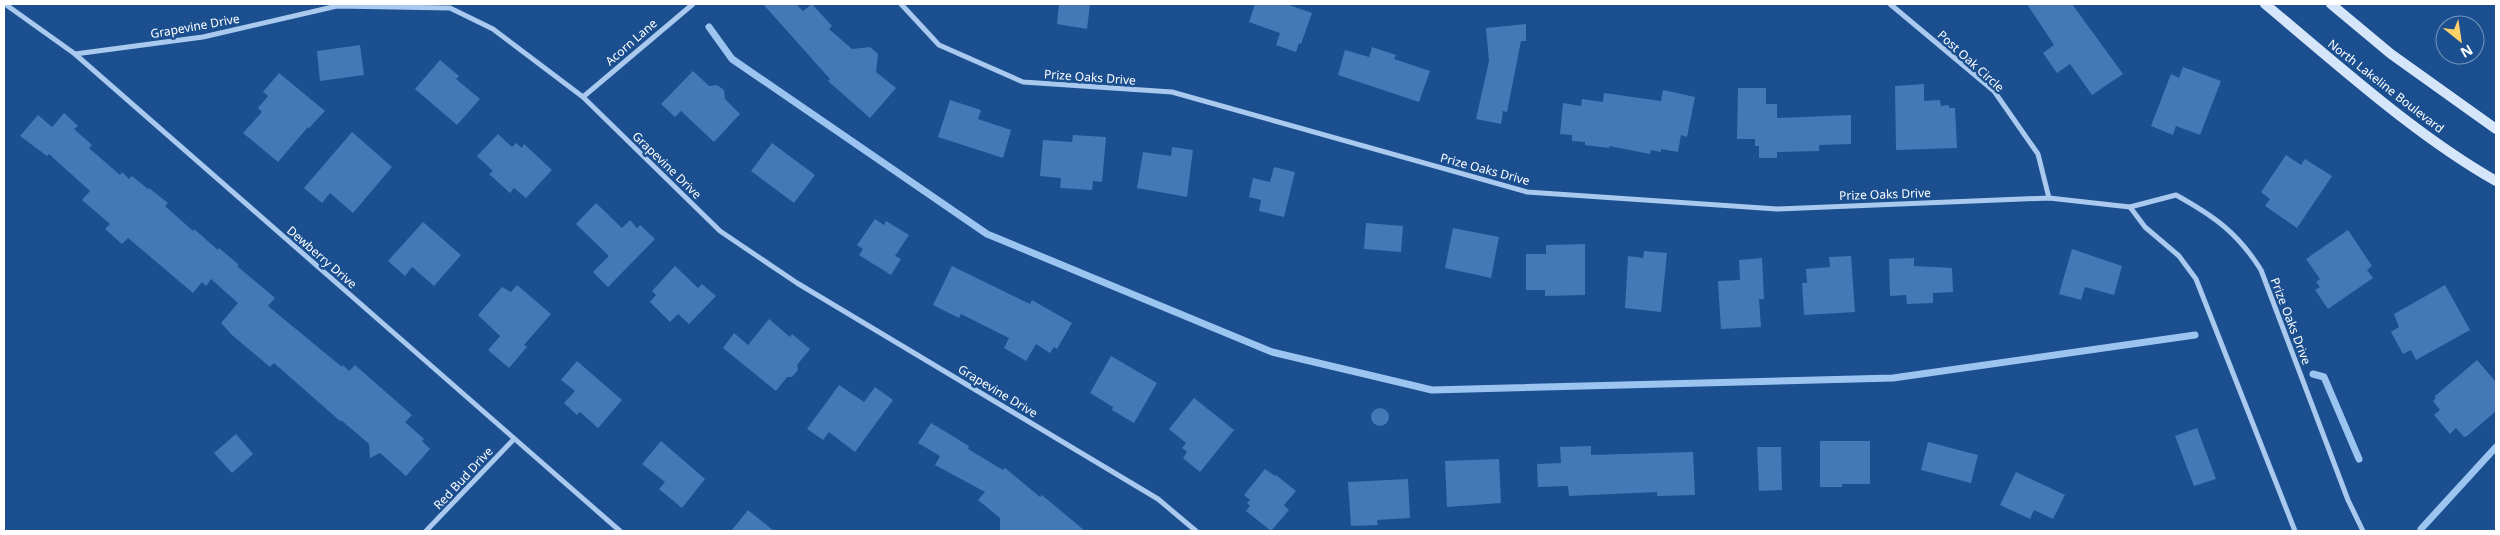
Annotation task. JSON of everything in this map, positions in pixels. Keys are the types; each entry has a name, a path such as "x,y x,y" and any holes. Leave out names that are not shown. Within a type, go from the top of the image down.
{"main road":[{"name":"North Lakeline Boulevard","path":"2265,4 2358,82 2467,164 2496,181"},
{"path":"2331,4 2390,54 2496,130"}],"street":[{"name":"Dewberry Drive","path":"5,4 75,54 620,531"},
{"name":"Acorn Lane","path":"583,97 693,4"},
{"name":"Prize Oaks Drive","path":"901,4 939,45 1023,82 1172,92 1527,192 1777,208 2049,198 2130,206 2176,195 2208,212 2234,233 2248,249 2261,270 2348,500 2363,531"},
{"name":"Post Oak Circle","path":"1890,4 1994,91 2038,154 2049,198"},
{"name":"Grapevine Drive","path":"75,54 203,36 338,6 450,8 493,29 583,97 720,231 797,283 1158,499 1196,531"},
{"path":"2130,206 2145,227 2179,256 2196,279 2295,531"},
{"name":"Red Bud Drive","path":"426,531 514,439"}],"building":[{"path":"763,4 796,4 803,11 812,4 832,26 829,29 852,49 870,47 878,54 876,72 896,88 870,118 828,81 830,79"},
{"path":"1059,4 1090,4 1087,29 1057,24"},
{"path":"1255,4 1286,4 1312,13 1301,44 1299,43 1296,52 1276,45 1280,33 1249,22"},
{"path":"2027,4 2072,4 2123,74 2092,95 2070,64 2057,73 2043,53 2054,45"},
{"path":"1526,24 1526,41 1521,41 1507,112 1503,111 1501,124 1476,119 1489,61 1486,28"},
{"path":"360,45 364,75 320,81 317,51"},
{"path":"1372,47 1396,55 1394,59 1430,71 1419,102 1338,75 1345,50 1369,57"},
{"path":"440,60 459,76 456,79 480,99 457,125 415,89"},
{"path":"2183,67 2221,81 2200,135 2176,126 2173,135 2151,126 2171,74 2179,78"},
{"path":"693,71 709,86 717,85 724,90 725,99 740,114 714,142 681,111 675,117 661,104"},
{"path":"279,73 325,111 308,127 278,162 243,133 262,112 258,108 268,96 263,92"},
{"path":"1924,84 1924,101 1940,100 1941,106 1949,105 1949,108 1955,108 1957,148 1896,150 1895,86"},
{"path":"1738,88 1766,88 1766,104 1777,104 1777,118 1851,115 1851,144 1819,145 1819,151 1777,152 1777,158 1759,158 1759,146 1755,146 1755,139 1737,139"},
{"path":"1663,90 1695,97 1687,137 1681,135 1678,152 1661,149 1661,152 1651,150 1650,154 1609,146 1609,148 1585,145 1585,142 1572,141 1572,135 1560,134 1563,103 1581,106 1582,99 1603,102 1604,93 1661,101"},
{"path":"950,100 981,110 978,119 1011,130 1003,158 938,137"},
{"path":"64,113 78,126 74,129 92,145 89,148 120,175 122,172 129,179 132,176 168,203 165,206 193,231 194,229 218,250 219,248 275,298 268,306 342,367 343,365 349,371 355,365 412,415 405,422 424,439 422,441 430,449 406,476 380,453 370,458 369,444 274,363 270,367 232,335 221,323 238,303 211,279 206,286 202,282 193,293 128,238 122,244 105,229 110,224 82,200 90,191 49,154 47,156 20,136 38,115 52,127"},
{"path":"352,132 392,167 353,213 330,193 322,203 304,188"},
{"path":"498,134 512,147 516,143 522,148 524,144 552,170 526,198 514,188 510,193 489,174 493,171 477,156"},
{"path":"1073,135 1106,137 1102,182 1093,181 1092,190 1060,188 1061,178 1040,176 1043,140 1072,142"},
{"path":"772,143 815,175 794,203 751,171"},
{"path":"1172,147 1193,150 1187,197 1137,188 1143,152 1171,156"},
{"path":"2286,155 2301,165 2305,159 2332,176 2297,228 2265,206 2270,199 2261,192"},
{"path":"1274,167 1295,172 1284,217 1259,211 1261,200 1249,197 1253,178 1270,182"},
{"path":"596,203 622,228 630,220 637,228 640,225 655,239 608,287 593,272 609,256 576,224"},
{"path":"875,219 884,225 886,221 909,235 895,256 901,259 891,275 859,255 863,249 857,245"},
{"path":"423,222 461,255 434,286 412,267 405,276 388,261"},
{"path":"1366,223 1403,226 1401,252 1364,249"},
{"path":"1453,228 1499,237 1491,278 1445,268"},
{"path":"2348,230 2372,266 2367,270 2373,278 2328,309 2315,290 2320,287 2316,282 2320,279 2306,259"},
{"path":"1585,244 1585,295 1545,296 1545,290 1526,290 1526,254 1546,254 1546,245"},
{"path":"2072,249 2122,266 2114,295 2085,287 2081,300 2059,294"},
{"path":"1644,251 1667,253 1661,312 1625,308 1628,256 1643,258"},
{"path":"1851,256 1855,312 1804,315 1802,283 1807,283 1806,269 1830,267 1829,257"},
{"path":"1762,258 1764,299 1759,299 1761,327 1721,329 1718,281 1740,280 1739,260"},
{"path":"1914,258 1914,266 1952,268 1953,292 1933,293 1933,303 1907,304 1906,295 1890,296 1889,259"},
{"path":"675,266 698,288 702,284 716,296 689,324 678,314 670,322 650,302 656,295 652,291"},
{"path":"952,266 1030,304 1032,300 1072,323 1057,349 1054,347 1050,353 1036,344 1026,361 1004,348 1009,338 961,314 959,318 933,305"},
{"path":"517,285 551,314 524,345 527,347 509,368 488,350 500,336 478,315 502,287 511,292"},
{"path":"2445,285 2470,330 2416,360 2411,350 2403,354 2391,332 2399,327 2394,314"},
{"path":"769,319 790,337 792,334 810,349 797,365 798,370 792,377 787,377 776,391 723,348 734,333 748,345"},
{"path":"1111,356 1157,383 1134,423 1112,410 1113,407 1090,393"},
{"path":"2477,360 2496,382 2496,411 2467,436 2464,437 2456,428 2450,434 2434,415 2440,410 2433,401 2436,398 2434,397"},
{"path":"577,361 622,400 598,428 580,412 577,415 564,403 575,391 561,380"},
{"path":"839,385 864,402 875,387 893,400 855,452 829,432 823,440 807,429"},
{"path":"1194,398 1234,430 1200,472 1183,458 1187,452 1182,448 1186,443 1169,429"},
{"path":"1376,408 1384,408 1389,413 1387,424 1376,426 1371,421 1371,413"},
{"path":"931,423 969,446 968,449 1003,470 1005,468 1040,497 1042,495 1085,531 1000,531 1000,518 978,500 985,492 935,465 940,456 918,443"},
{"path":"2197,428 2216,479 2194,486 2175,436"},
{"path":"236,434 253,454 232,473 214,453"},
{"path":"661,441 705,479 682,508 659,489 665,482 642,464"},
{"path":"1820,441 1870,441 1870,484 1842,484 1842,487 1820,487"},
{"path":"1928,442 1978,455 1971,483 1921,470"},
{"path":"1591,446 1591,455 1693,452 1695,495 1657,496 1657,492 1569,496 1568,486 1538,487 1537,464 1561,463 1560,447"},
{"path":"1757,447 1781,447 1782,490 1759,491"},
{"path":"1499,459 1501,503 1447,507 1445,461"},
{"path":"1265,469 1296,491 1284,505 1289,510 1271,531 1246,511 1250,506 1247,503 1250,500 1244,495"},
{"path":"2016,472 2065,495 2053,519 2034,510 2030,519 2000,505"},
{"path":"1408,479 1410,518 1377,520 1378,525 1351,526 1348,482"},
{"path":"748,510 774,531 731,531"}],"waterway":[{"path":"709,27 732,59 987,234 1272,352 1432,390 1893,378 2195,335"},
{"path":"2313,374 2324,377 2359,459"},
{"path":"2421,529 2496,447"}]}
